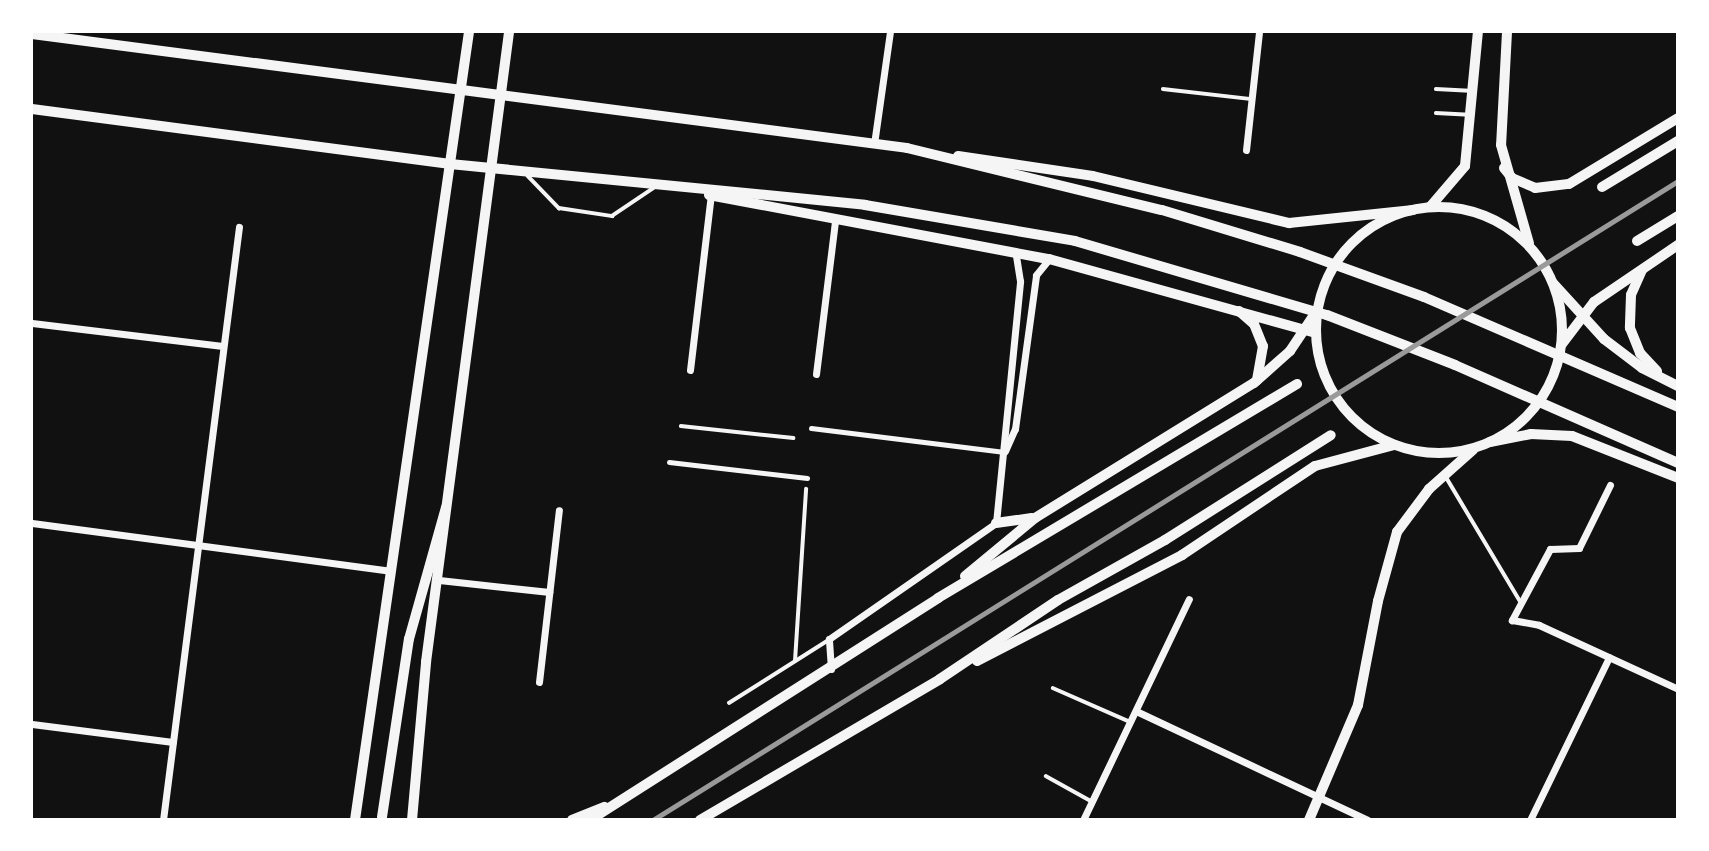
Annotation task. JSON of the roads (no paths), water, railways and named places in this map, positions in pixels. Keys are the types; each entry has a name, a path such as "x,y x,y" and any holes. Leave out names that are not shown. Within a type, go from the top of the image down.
{"main road":[{"path":"355,820 469,32"},
{"path":"412,820 426,662 439,580 446,506 509,32"},
{"path":"1430,207 1465,166 1478,32"},
{"path":"1507,32 1500,121 1504,168 1531,247 1553,283 1581,316 1624,355 1678,386"},
{"path":"32,34 906,148 1093,176 1289,223 1430,207 1483,215 1509,228 1531,247"},
{"path":"32,109 450,164 659,184 950,217 1118,252 1314,310 1455,365 1678,463"},
{"path":"1504,168 1512,178 1535,188 1569,184 1678,118"},
{"path":"1602,187 1678,141"},
{"path":"906,148 1162,210 1322,259 1483,322 1678,407"},
{"path":"659,184 835,221 1015,251 1224,304 1310,332"},
{"path":"938,598 1035,518 1254,383 1310,332 1330,272 1356,239 1382,221 1413,210"},
{"path":"1637,241 1678,216"},
{"path":"1562,344 1581,316 1605,292 1678,245"},
{"path":"1644,266 1631,295 1630,328 1640,353 1664,378"},
{"path":"1490,442 1534,409 1553,378 1562,344 1562,319 1553,283"},
{"path":"1224,304 1245,315 1259,335 1264,356 1254,383"},
{"path":"1310,332 1320,365 1338,401 1366,429 1394,444 1430,453 1476,447 1531,434 1572,436 1678,478"},
{"path":"590,820 831,670 938,598 1297,384"},
{"path":"700,820 940,679 1058,600 1165,540 1331,435"},
{"path":"940,679 1081,611 1182,555 1315,466 1394,444"},
{"path":"1309,820 1358,705 1378,601 1397,531 1444,473 1476,447"},
{"path":"382,817 409,639 446,506"},
{"path":"996,523 1035,518"},
{"path":"572,820 615,803"}],"street":[{"path":"874,144 890,32"},
{"path":"1246,150 1259,32"},
{"path":"690,370 711,195"},
{"path":"816,374 835,221"},
{"path":"163,820 239,227"},
{"path":"831,670 829,639 996,523 1005,452 1002,431 1020,281 1015,251"},
{"path":"1005,452 1015,429 1036,275 1049,259"},
{"path":"32,323 223,346"},
{"path":"811,428 1005,452"},
{"path":"669,462 807,478"},
{"path":"1610,485 1579,548 1550,549 1512,620 1539,625 1678,689"},
{"path":"538,682 559,510"},
{"path":"32,523 390,571"},
{"path":"439,580 549,592"},
{"path":"1083,820 1189,599"},
{"path":"1530,820 1609,657"},
{"path":"1136,711 1367,820"},
{"path":"32,724 173,742"}],"lane":[{"path":"1163,89 1251,99"},
{"path":"1436,89 1472,92"},
{"path":"1436,113 1471,115"},
{"path":"524,172 559,208 612,215 659,184"},
{"path":"681,426 793,438"},
{"path":"1444,473 1521,603"},
{"path":"794,661 806,489"},
{"path":"729,702 829,639"},
{"path":"1053,688 1130,722"},
{"path":"1046,776 1091,801"}],"railway":[{"path":"653,820 1678,181"}]}
